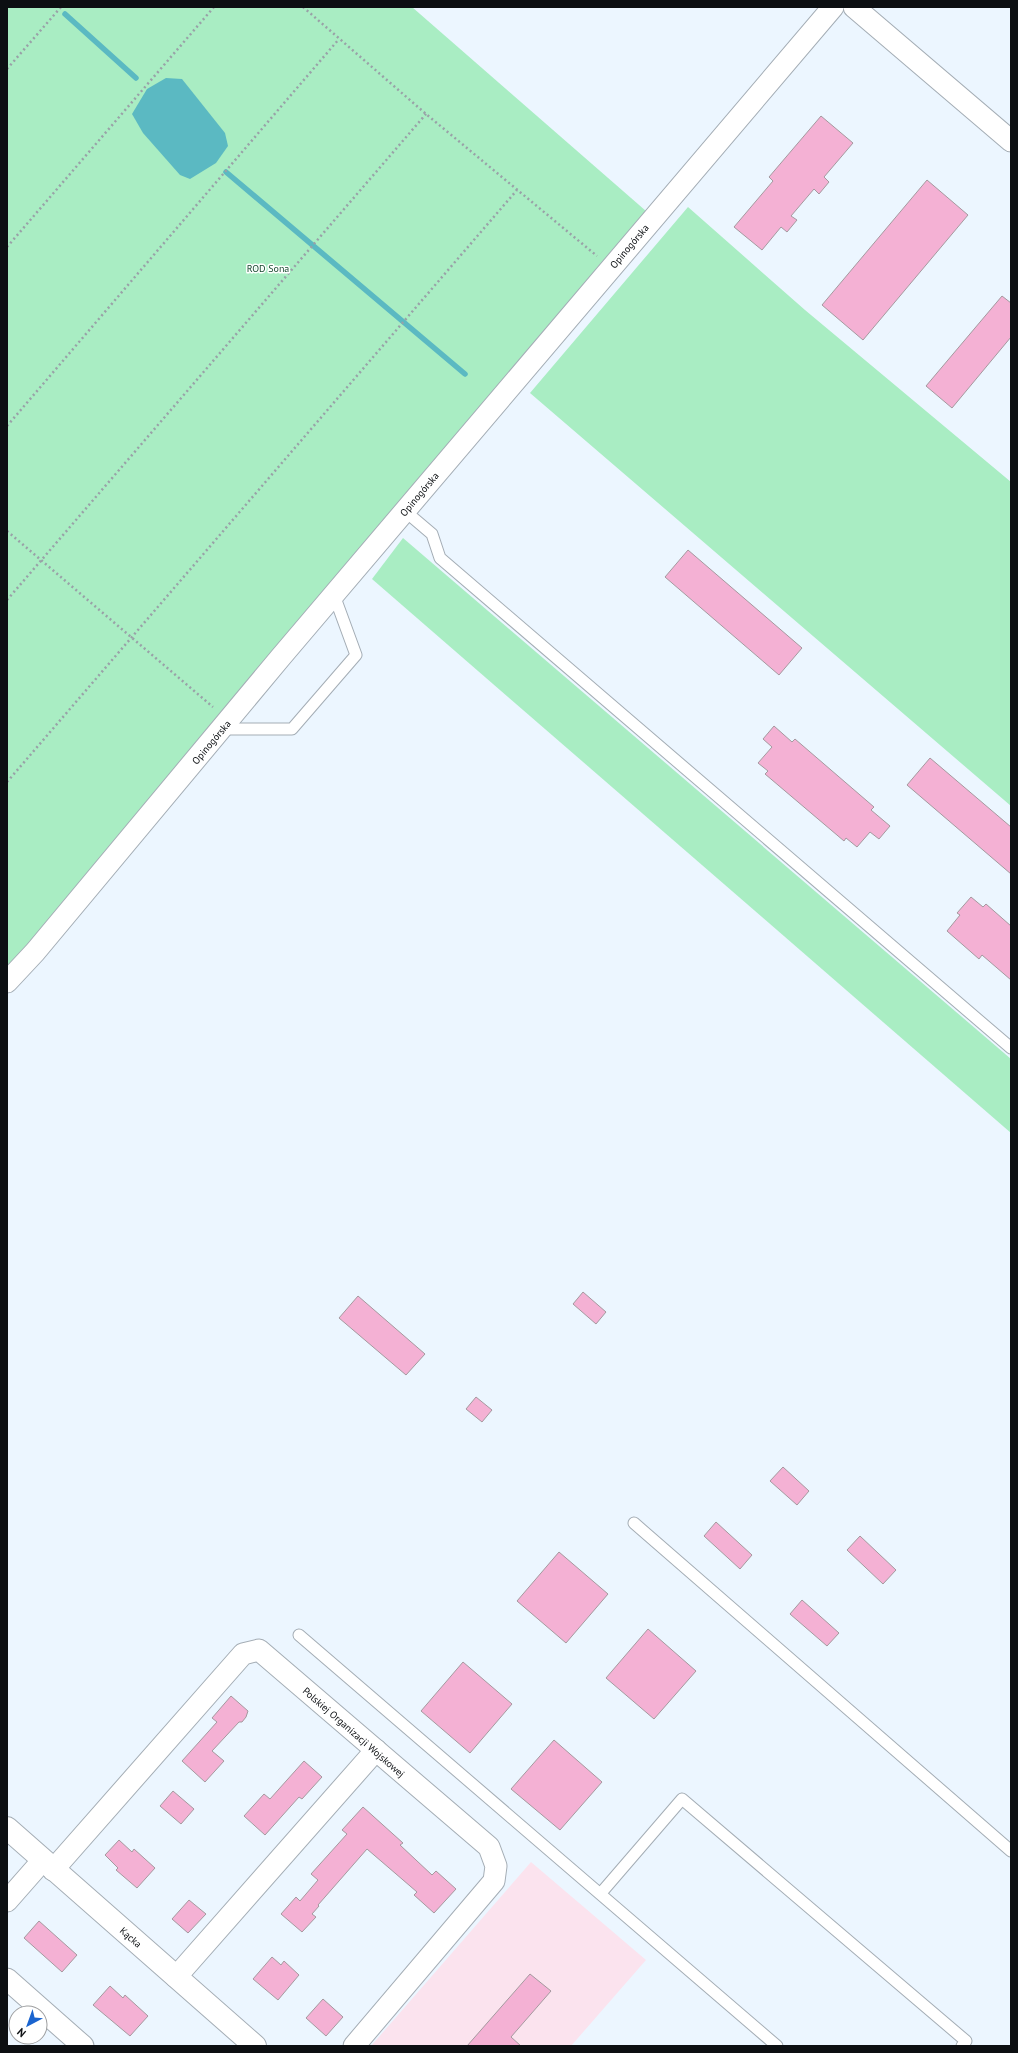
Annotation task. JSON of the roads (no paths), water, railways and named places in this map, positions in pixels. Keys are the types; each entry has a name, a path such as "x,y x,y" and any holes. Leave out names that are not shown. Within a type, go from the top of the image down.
{"street":[{"name":"Opinogórska","path":"7,982 610,268 833,7"},
{"path":"854,7 1011,141"},
{"name":"Polskiej Organizacji Wojskowej","path":"48,1865 243,1654 259,1650 489,1847 496,1866 494,1881 354,2046"},
{"path":"176,1977 376,1750"},
{"name":"Kącka","path":"7,1828 255,2046"},
{"path":"7,1901 48,1865"},
{"path":"7,1979 83,2046"}],"lane":[{"path":"405,511 432,534 440,558 1011,1048"},
{"path":"225,725 292,729 356,655 334,595"},
{"path":"634,1524 1011,1851"},
{"path":"300,1635 777,2046"},
{"path":"601,1893 682,1799 966,2041 962,2046"}],"water":[{"path":"166,78 182,79 225,133 228,146 216,163 190,179 180,175 143,133 132,114 147,89"}],"waterway":[{"path":"65,14 136,78"},
{"path":"226,172 465,374"}],"park label":[{"name":"ROD Sona","path":"268,268"}]}
